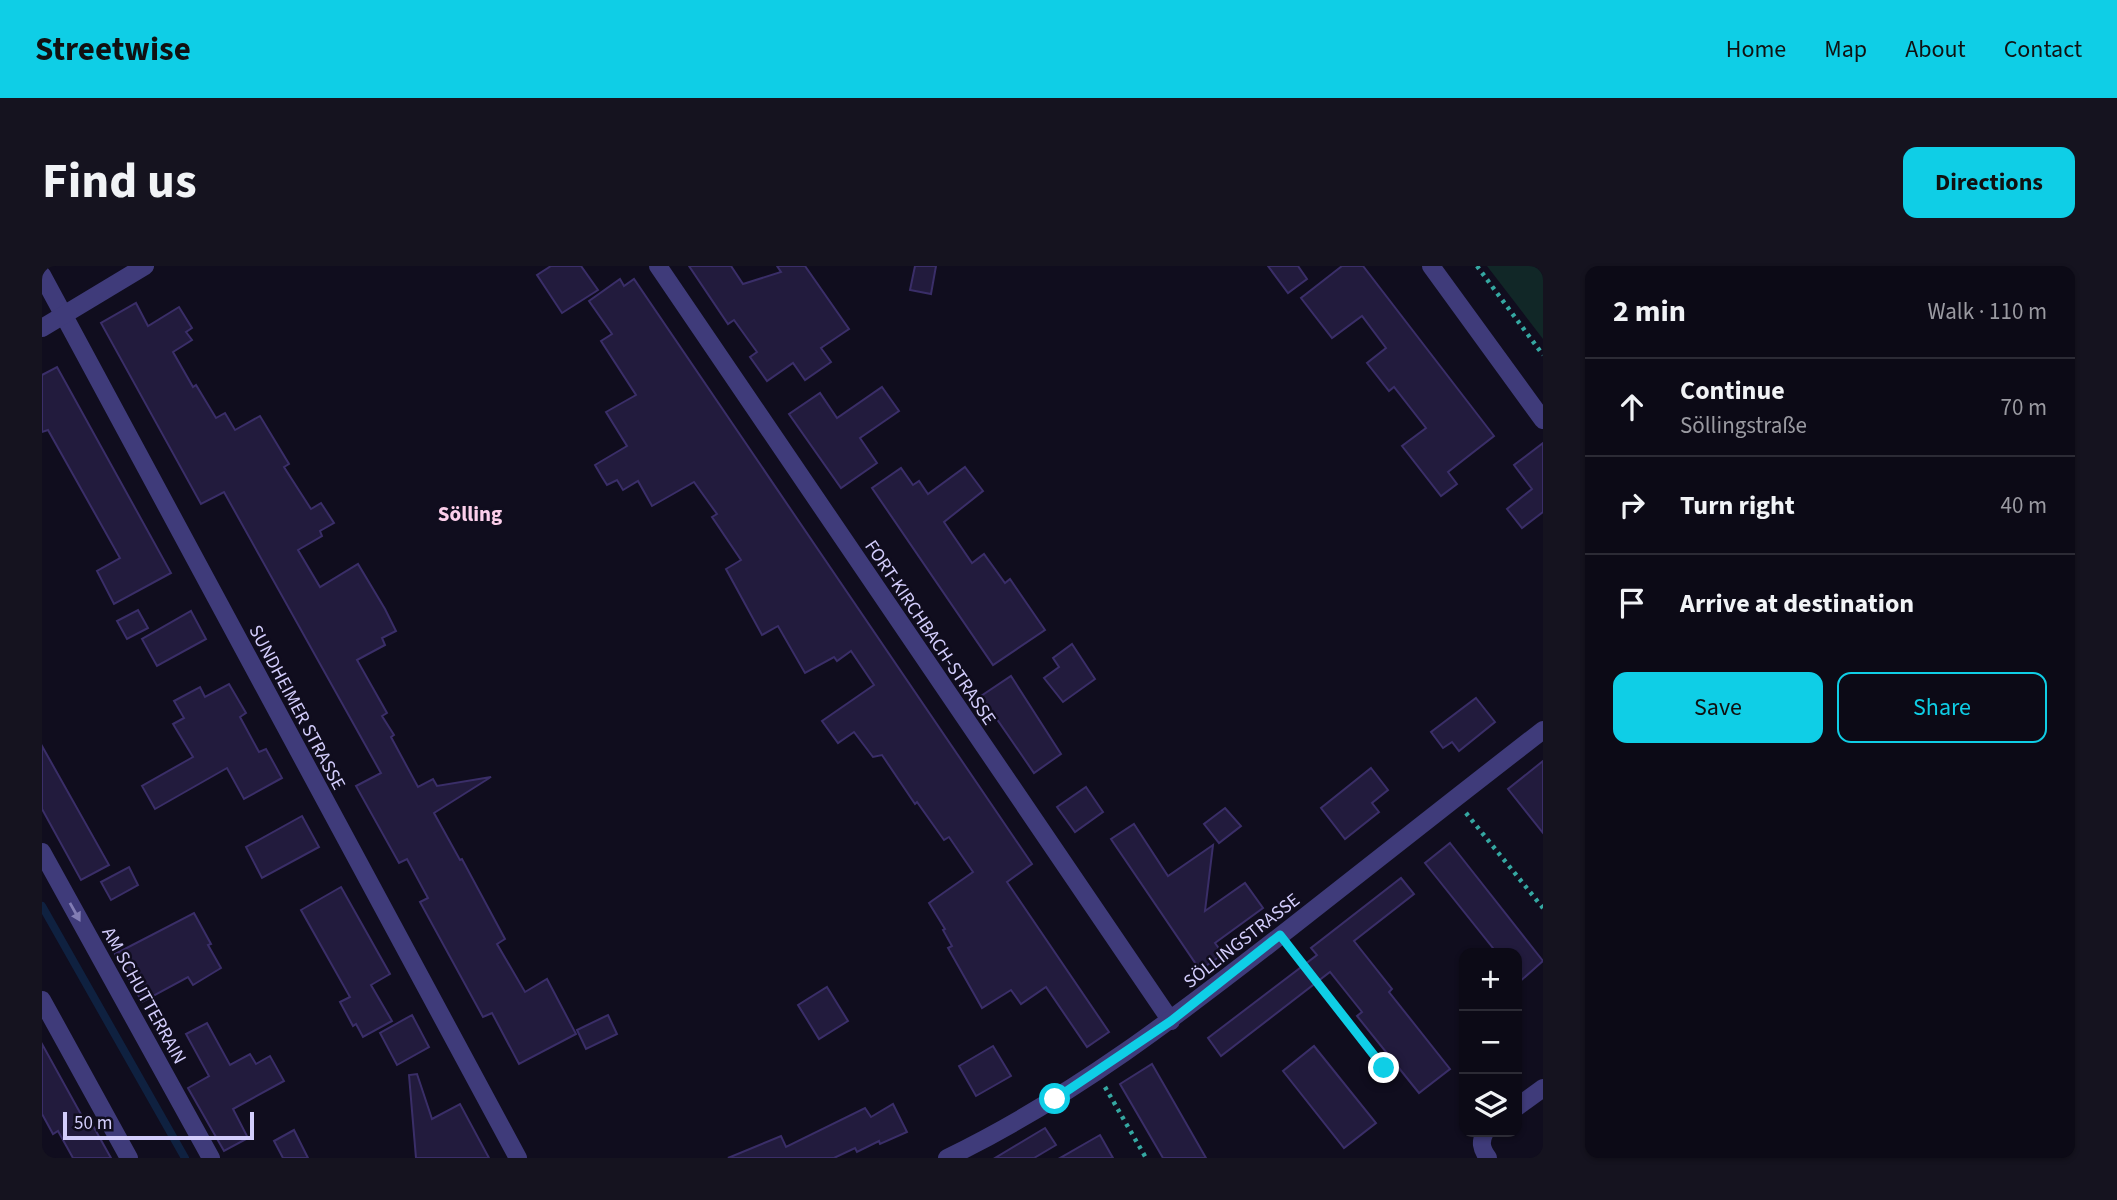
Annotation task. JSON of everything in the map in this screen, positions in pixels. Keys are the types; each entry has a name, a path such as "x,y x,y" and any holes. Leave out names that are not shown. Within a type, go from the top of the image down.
{"street":[{"path":"42,328 145,266"},
{"name":"FORT-KIRCHBACH-STRASSE","path":"657,266 1171,1021"},
{"path":"1431,266 1543,420"},
{"name":"SUNDHEIMER STRASSE","path":"42,275 518,1158"},
{"name":"SÖLLINGSTRASSE","path":"947,1158 1005,1129 1171,1021 1543,730"},
{"name":"AM SCHUTTERRAIN","path":"42,852 211,1158"},
{"path":"42,1000 129,1158"},
{"path":"1522,1103 1543,1088"},
{"path":"1482,1137 1482,1149 1488,1158"}],"path":[{"path":"1477,266 1543,355"},
{"path":"1455,799 1543,908"},
{"path":"1280,935 1384,1068"},
{"path":"1096,1072 1146,1158"}],"green space":[{"path":"1487,266 1543,266 1543,339"}],"building":[{"path":"551,266 581,266 598,290 562,313 537,275"},
{"path":"689,266 731,266 743,284 781,272 777,266 805,266 849,329 821,348 831,362 805,380 793,363 767,381 750,357 757,352 734,320 728,324"},
{"path":"915,266 936,266 931,294 910,290"},
{"path":"1268,266 1298,266 1307,279 1288,293"},
{"path":"1342,266 1363,266 1494,436 1448,472 1457,484 1441,496 1402,446 1426,428 1394,387 1389,391 1367,363 1386,348 1362,316 1332,338 1301,298"},
{"path":"620,279 624,286 634,279 1032,864 1007,882 1109,1032 1087,1047 1046,987 1021,1004 1011,990 982,1008 948,948 952,946 943,930 945,929 929,903 973,872 949,837 944,840 917,802 915,804 882,755 873,757 854,732 838,743 822,721 874,685 851,651 837,661 834,657 805,673 778,626 762,635 726,569 741,560 712,517 717,514 694,482 652,506 638,481 623,490 617,480 607,485 602,477 595,465 627,446 606,412 636,395 601,341 612,334 589,301"},
{"path":"136,303 148,326 179,307 192,328 186,332 192,340 173,352 193,387 196,385 216,418 225,413 235,430 260,416 289,464 284,467 311,509 321,503 334,523 320,531 322,536 298,550 320,587 358,564 385,609 396,631 382,638 385,645 357,660 387,713 382,716 394,735 391,737 418,787 433,779 437,786 491,777 434,813 505,939 497,944 525,992 547,979 576,1034 519,1064 492,1013 483,1017 420,902 428,898 407,859 399,863 356,786 381,773 224,492 201,504 101,323"},
{"path":"57,367 171,573 114,604 97,571 120,558 48,430 42,432 42,375"},
{"path":"882,387 899,411 860,438 877,463 841,488 789,414 820,393 837,418"},
{"path":"1543,443 1543,512 1522,528 1507,509 1532,489 1514,465"},
{"path":"965,467 983,491 944,522 972,563 984,554 1005,583 1010,579 1045,630 993,665 872,488 901,468 913,485 919,481 928,494"},
{"path":"138,610 148,628 127,639 117,621"},
{"path":"191,611 206,639 157,666 142,639"},
{"path":"1072,644 1095,679 1063,702 1044,678 1059,667 1053,658"},
{"path":"1011,676 1061,754 1034,773 981,696"},
{"path":"229,684 246,713 240,717 259,752 266,749 282,778 244,799 227,768 155,809 142,786 193,757 173,724 184,718 174,701 200,687 205,697"},
{"path":"1476,698 1495,722 1459,751 1452,742 1443,748 1431,732"},
{"path":"42,746 109,865 81,880 42,809"},
{"path":"1543,761 1543,833 1508,789"},
{"path":"1371,768 1388,790 1372,803 1379,812 1345,839 1321,808"},
{"path":"1086,787 1103,812 1075,832 1057,807"},
{"path":"1225,808 1241,826 1219,843 1204,824"},
{"path":"302,816 319,847 262,878 246,847"},
{"path":"1134,824 1168,876 1213,845 1205,911 1245,883 1263,908 1215,943 1223,954 1200,970 1111,839"},
{"path":"1450,843 1543,961 1522,980 1522,948 1493,948 1425,863"},
{"path":"129,867 138,885 111,900 101,882"},
{"path":"1401,878 1414,894 1354,941 1392,989 1389,992 1450,1069 1419,1093 1357,1016 1362,1012 1330,972 1221,1056 1208,1038 1317,955 1311,948"},
{"path":"341,887 390,974 371,985 392,1021 363,1037 356,1024 353,1026 340,1002 350,997 301,910"},
{"path":"194,913 221,968 193,985 188,977 142,1002 115,954"},
{"path":"827,987 848,1021 819,1039 798,1005"},
{"path":"412,1015 429,1047 397,1065 380,1033"},
{"path":"608,1015 617,1034 586,1049 577,1030"},
{"path":"207,1023 230,1065 250,1054 256,1064 270,1056 284,1081 233,1109 248,1138 224,1151 188,1088 209,1076 186,1034"},
{"path":"42,1044 83,1118 87,1115 111,1158 73,1158 58,1131 53,1134 42,1114"},
{"path":"993,1046 1011,1076 976,1096 959,1066"},
{"path":"1314,1046 1376,1123 1344,1148 1283,1071"},
{"path":"1152,1064 1206,1158 1163,1158 1120,1084"},
{"path":"417,1074 432,1119 460,1104 489,1158 416,1158 409,1075"},
{"path":"893,1104 907,1132 857,1152 855,1148 834,1158 728,1158 781,1136 786,1147 865,1108 871,1117"},
{"path":"1045,1128 1056,1145 1034,1158 995,1158"},
{"path":"294,1130 308,1158 283,1158 274,1141"},
{"path":"1100,1135 1113,1158 1060,1158"}],"waterway":[{"path":"42,906 185,1158"}],"district":[{"name":"Sölling","path":"470,514"}],"route":[{"path":"1055,1099 1171,1021 1280,935 1384,1068"}]}
